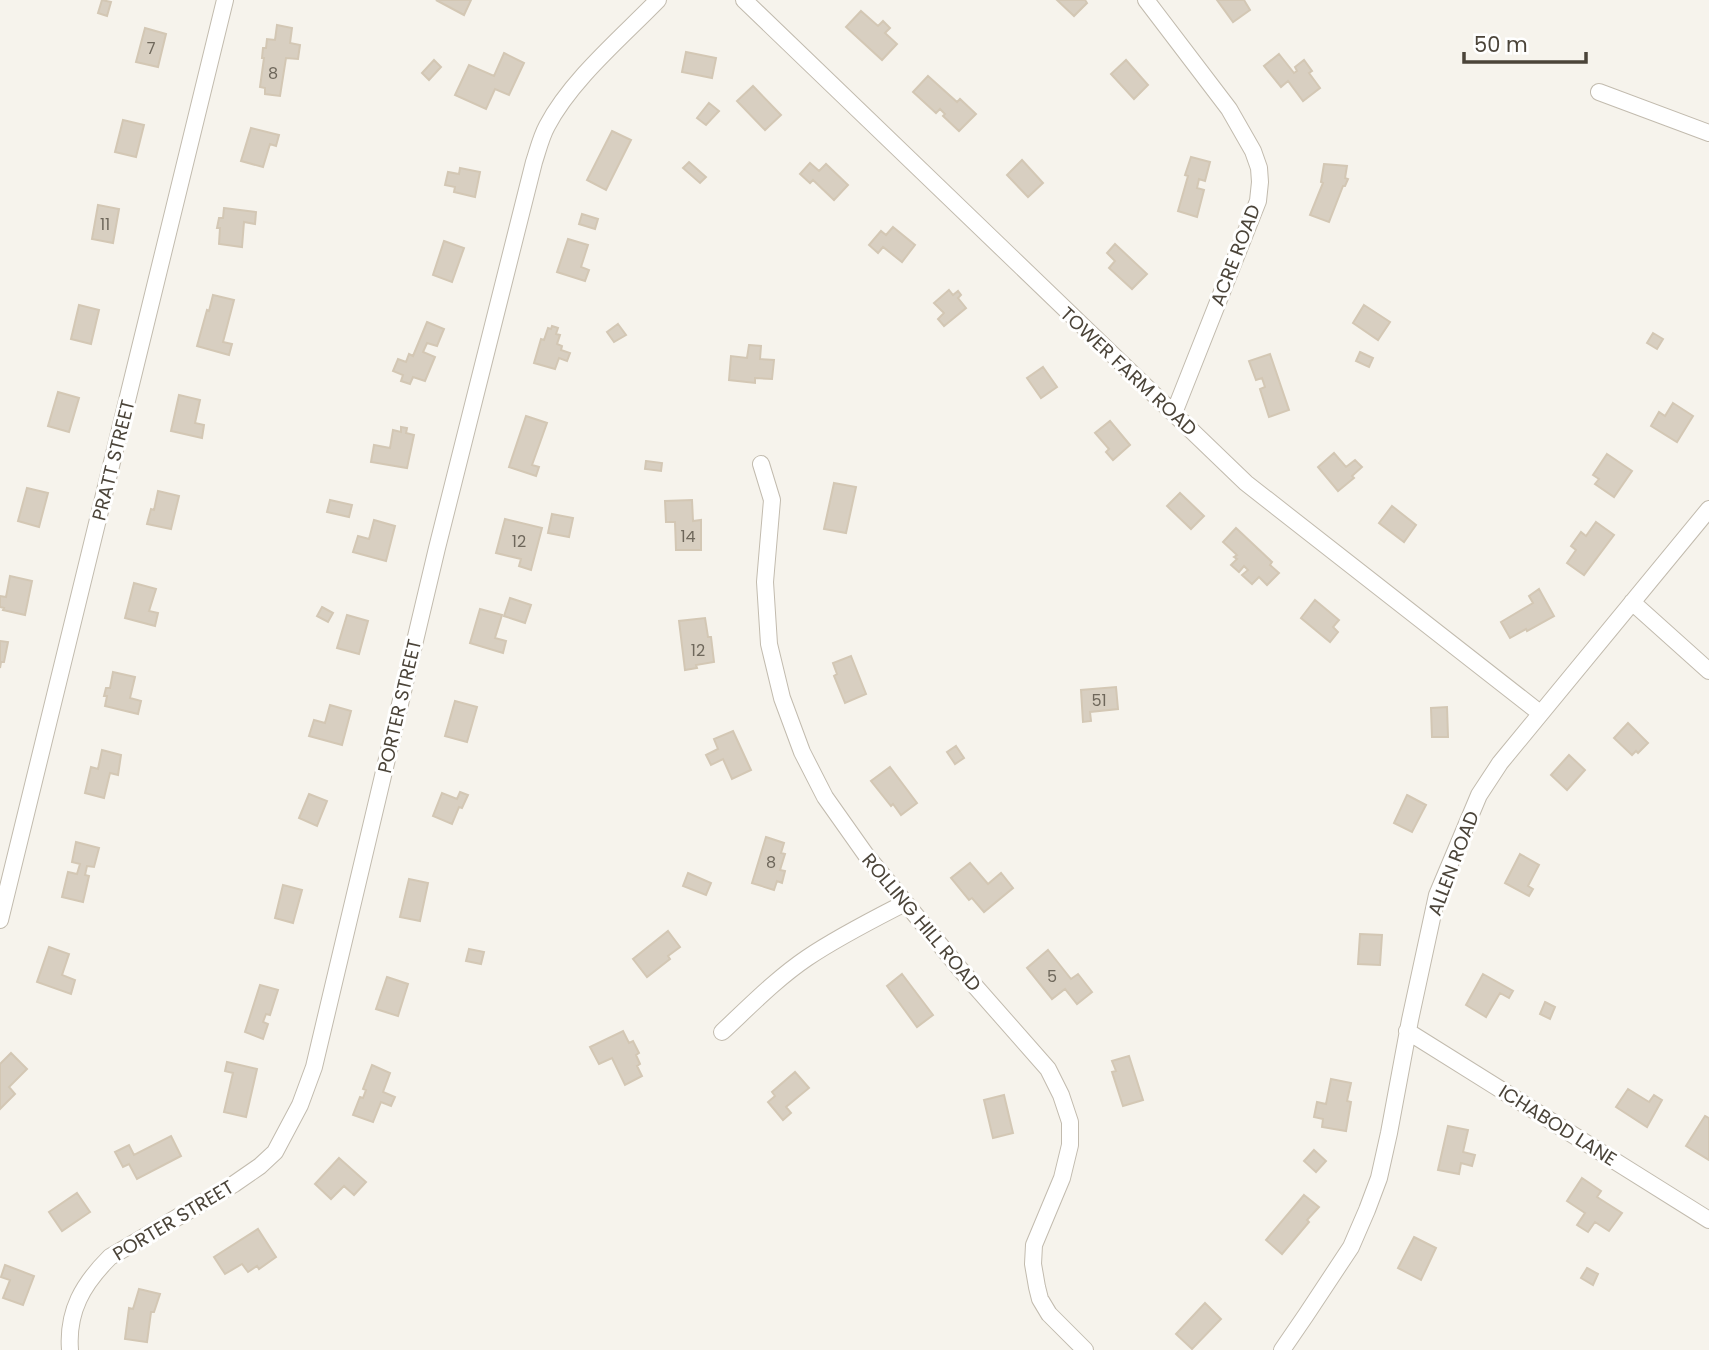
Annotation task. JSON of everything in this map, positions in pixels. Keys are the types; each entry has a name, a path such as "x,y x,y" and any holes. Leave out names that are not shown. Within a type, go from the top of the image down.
{"street":[{"name":"PRATT STREET","path":"0,920 225,0"},
{"name":"PORTER STREET","path":"69,1350 72,1314 82,1290 94,1272 110,1257 260,1166 275,1152 300,1105 314,1066 437,548 534,162 545,129 574,86 658,0"},
{"name":"TOWER FARM ROAD","path":"744,0 1024,272 1256,491 1540,713"},
{"name":"ACRE ROAD","path":"1146,0 1229,109 1253,150 1260,175 1258,201 1174,412"},
{"path":"1599,92 1709,132"},
{"name":"ROLLING HILL ROAD","path":"761,464 772,500 765,582 769,644 782,698 802,752 825,797 866,855 960,969 1048,1069 1061,1095 1070,1122 1070,1145 1062,1178 1034,1245 1033,1264 1040,1299 1049,1314 1085,1350"},
{"name":"ALLEN ROAD","path":"1282,1350 1351,1247 1379,1178 1390,1133 1427,932 1437,895 1479,795 1500,763 1540,713 1709,509"},
{"path":"1632,602 1709,671"},
{"path":"722,1032 805,959 854,929 905,903"},
{"name":"ICHABOD LANE","path":"1408,1031 1709,1220"}],"building":[{"path":"102,0 111,2 107,16 98,13"},
{"path":"436,0 471,0 464,15"},
{"path":"1057,0 1085,0 1087,3 1074,16"},
{"path":"1217,0 1244,0 1250,10 1233,22"},
{"path":"861,11 878,26 883,21 890,28 885,33 897,44 882,60 846,27"},
{"path":"277,25 292,28 290,43 300,45 298,59 286,58 280,96 265,94 265,88 260,87 263,48 266,48 267,39 275,40"},
{"path":"145,28 166,34 158,67 136,62"},
{"path":"686,52 716,58 712,78 682,72"},
{"path":"504,53 524,63 509,95 495,89 486,109 455,95 469,65 494,76"},
{"path":"1279,54 1294,73 1297,71 1295,67 1304,60 1312,71 1309,73 1320,88 1303,101 1288,81 1281,87 1264,66"},
{"path":"434,60 441,67 429,80 422,73"},
{"path":"1126,60 1148,85 1134,99 1111,74"},
{"path":"928,76 957,102 960,99 976,114 959,131 943,116 945,114 940,109 936,113 913,92"},
{"path":"753,86 781,115 765,130 737,101"},
{"path":"709,103 719,111 706,125 697,118"},
{"path":"123,120 144,125 136,157 115,152"},
{"path":"251,128 279,135 276,146 270,144 263,167 241,161"},
{"path":"612,131 631,140 606,190 587,180"},
{"path":"1191,157 1210,162 1205,181 1199,179 1197,188 1204,190 1197,217 1178,211"},
{"path":"1022,160 1043,183 1028,197 1007,175"},
{"path":"689,162 706,177 700,183 683,168"},
{"path":"810,163 819,171 826,164 848,185 834,200 813,180 810,183 800,174"},
{"path":"1324,164 1347,166 1345,178 1348,179 1329,222 1310,215 1323,183"},
{"path":"460,168 480,172 475,197 454,192 455,187 445,185 448,172 459,174"},
{"path":"98,205 119,209 113,243 92,239"},
{"path":"224,208 256,212 255,224 244,222 242,247 219,244 220,228 217,228 219,218 223,218"},
{"path":"582,214 598,219 595,229 579,224"},
{"path":"893,227 915,245 902,262 883,247 878,253 869,245 881,231 886,235"},
{"path":"568,239 588,245 581,267 589,270 585,281 557,272"},
{"path":"444,241 464,248 452,282 433,275"},
{"path":"1115,244 1147,274 1132,289 1109,268 1115,261 1107,253"},
{"path":"949,290 953,295 958,291 961,295 958,298 966,308 944,326 938,319 944,313 934,303"},
{"path":"213,295 234,300 223,342 232,344 229,355 197,346"},
{"path":"79,305 99,310 91,344 71,339"},
{"path":"1364,305 1390,322 1378,340 1353,323"},
{"path":"427,322 444,329 437,346 427,343 423,352 435,357 425,381 413,377 410,384 401,381 403,375 393,371 398,359 406,362 409,354 413,356"},
{"path":"618,324 626,335 614,342 607,332"},
{"path":"552,326 558,328 556,334 560,335 557,344 562,346 561,350 570,353 567,361 559,358 555,369 534,363 541,339 544,340 548,328 551,329"},
{"path":"1653,333 1663,339 1657,349 1647,343"},
{"path":"749,345 761,346 760,359 774,360 772,379 755,378 755,383 729,380 731,356 747,358"},
{"path":"1360,352 1373,358 1369,367 1356,361"},
{"path":"1270,354 1289,410 1269,417 1260,389 1265,387 1262,378 1256,380 1249,361"},
{"path":"1043,367 1057,387 1041,398 1027,378"},
{"path":"58,392 79,398 69,432 48,426"},
{"path":"179,395 200,400 195,423 204,425 202,438 171,431"},
{"path":"1673,403 1693,416 1677,442 1651,426 1659,412 1665,416"},
{"path":"526,416 547,423 532,465 539,467 536,476 509,467"},
{"path":"1110,421 1130,445 1113,460 1106,452 1109,449 1095,433"},
{"path":"401,427 407,428 406,433 414,435 407,468 371,462 374,445 390,448 393,430 401,432"},
{"path":"1334,453 1346,467 1355,460 1362,467 1352,476 1354,478 1338,491 1318,467"},
{"path":"1607,454 1632,471 1614,497 1595,484 1599,479 1593,475"},
{"path":"646,461 662,463 661,471 645,469"},
{"path":"834,483 856,487 846,533 824,529"},
{"path":"27,488 48,493 39,527 18,521"},
{"path":"158,491 179,496 171,529 147,524 151,509 154,510"},
{"path":"1180,493 1204,516 1191,529 1167,506"},
{"path":"330,500 352,505 349,517 327,512"},
{"path":"692,500 693,521 701,520 701,550 676,550 675,522 666,522 665,501"},
{"path":"1392,506 1416,525 1404,542 1379,523"},
{"path":"552,514 573,518 569,537 548,533"},
{"path":"505,519 542,528 531,570 519,566 521,559 496,553"},
{"path":"374,520 395,526 386,561 353,552 358,536 369,539"},
{"path":"1596,522 1614,535 1584,575 1567,563 1576,550 1571,546 1581,532 1586,536"},
{"path":"1236,528 1272,562 1270,565 1279,573 1267,585 1259,577 1252,584 1242,575 1248,570 1244,566 1239,572 1231,565 1237,555 1223,542"},
{"path":"10,576 32,581 25,615 0,607 0,596 6,597"},
{"path":"134,583 156,589 149,611 158,613 155,626 125,618"},
{"path":"1539,589 1554,616 1510,638 1501,622 1533,603 1529,596"},
{"path":"510,598 531,605 525,623 504,616"},
{"path":"1315,600 1339,620 1333,627 1338,632 1330,642 1301,618"},
{"path":"322,607 333,613 328,622 317,616"},
{"path":"480,609 502,615 495,638 506,641 503,653 470,643"},
{"path":"347,615 368,621 359,654 337,648"},
{"path":"705,618 714,662 685,670 679,621"},
{"path":"0,641 8,642 0,668"},
{"path":"851,656 866,694 845,703 834,676 837,674 833,663"},
{"path":"113,672 135,677 130,698 141,701 138,714 105,706 107,696 104,696 106,688 110,688"},
{"path":"1116,687 1118,709 1090,712 1091,721 1083,722 1081,690"},
{"path":"455,701 477,707 467,742 445,736"},
{"path":"330,705 351,711 342,745 309,736 314,720 325,723"},
{"path":"1447,707 1448,737 1432,737 1431,708"},
{"path":"1628,723 1648,743 1632,755 1614,738"},
{"path":"733,731 751,770 732,779 723,759 711,765 706,755 718,749 714,739"},
{"path":"956,746 964,758 955,764 947,752"},
{"path":"102,750 121,755 118,775 110,773 104,798 85,793 91,767 98,769"},
{"path":"1569,755 1585,770 1567,790 1551,775"},
{"path":"890,767 917,803 901,815 871,781"},
{"path":"460,792 468,795 452,824 433,816 442,793 457,799"},
{"path":"309,794 327,801 317,826 299,818"},
{"path":"1407,795 1426,805 1412,832 1394,823"},
{"path":"766,837 784,843 781,853 785,854 780,870 785,871 782,883 777,881 774,890 752,883"},
{"path":"76,842 99,848 94,867 87,866 85,875 89,876 83,902 62,897 68,872 77,874 80,864 72,862"},
{"path":"1520,854 1539,865 1528,886 1533,889 1529,896 1505,883"},
{"path":"970,863 988,884 1001,873 1013,888 984,912 972,898 969,900 951,878"},
{"path":"688,873 711,883 706,895 683,886"},
{"path":"409,879 428,883 420,921 400,917"},
{"path":"283,885 302,890 293,923 275,918"},
{"path":"668,931 680,947 668,956 670,959 647,977 633,959"},
{"path":"1360,934 1382,935 1380,965 1358,964"},
{"path":"49,947 69,954 62,975 75,980 71,994 37,982"},
{"path":"469,949 484,952 481,964 466,961"},
{"path":"1048,950 1071,979 1078,974 1092,992 1077,1004 1065,989 1052,999 1027,968"},
{"path":"902,974 933,1015 917,1027 887,986"},
{"path":"1483,974 1513,991 1509,998 1500,993 1486,1017 1466,1005"},
{"path":"387,977 408,984 398,1016 376,1009"},
{"path":"260,985 278,990 270,1015 266,1014 263,1022 268,1024 263,1039 245,1032"},
{"path":"1545,1002 1555,1007 1550,1019 1540,1014"},
{"path":"623,1031 629,1043 633,1041 639,1053 636,1055 640,1064 637,1066 642,1076 625,1085 612,1058 599,1064 590,1047"},
{"path":"11,1053 27,1069 9,1087 15,1094 0,1109 0,1064"},
{"path":"1129,1056 1143,1100 1123,1106 1112,1072 1116,1071 1112,1061"},
{"path":"227,1062 257,1069 246,1117 224,1112 233,1073 225,1071"},
{"path":"372,1065 390,1073 383,1092 395,1097 391,1106 381,1102 373,1122 353,1115 360,1097 363,1098 366,1090 363,1089"},
{"path":"795,1072 809,1088 786,1107 791,1113 783,1120 768,1102 775,1096 772,1092"},
{"path":"1331,1079 1351,1083 1347,1101 1351,1102 1346,1131 1322,1127 1323,1119 1314,1117 1317,1102 1326,1104"},
{"path":"1628,1089 1649,1102 1654,1095 1662,1100 1647,1127 1616,1107"},
{"path":"1004,1095 1013,1133 993,1138 984,1100"},
{"path":"1705,1116 1709,1118 1709,1160 1686,1146"},
{"path":"1448,1126 1468,1130 1463,1152 1475,1155 1472,1166 1461,1163 1459,1174 1438,1170"},
{"path":"171,1136 181,1156 137,1179 129,1164 123,1167 115,1152 129,1145 134,1155"},
{"path":"1314,1150 1326,1161 1316,1172 1304,1161"},
{"path":"339,1158 366,1182 354,1195 344,1186 331,1199 315,1184"},
{"path":"1582,1178 1601,1191 1597,1197 1622,1213 1609,1231 1595,1222 1588,1232 1577,1225 1585,1213 1567,1201"},
{"path":"77,1193 90,1212 62,1231 49,1212"},
{"path":"1304,1195 1319,1207 1282,1254 1266,1240"},
{"path":"258,1229 276,1257 259,1269 257,1266 248,1272 242,1264 225,1274 214,1257"},
{"path":"1414,1237 1436,1248 1421,1280 1398,1268"},
{"path":"5,1265 34,1276 23,1305 3,1298 10,1280 1,1277"},
{"path":"1587,1268 1598,1274 1593,1285 1581,1278"},
{"path":"139,1289 160,1294 154,1312 151,1312 147,1342 125,1339 129,1308 133,1309"},
{"path":"1205,1303 1221,1319 1192,1349 1176,1334"}]}
